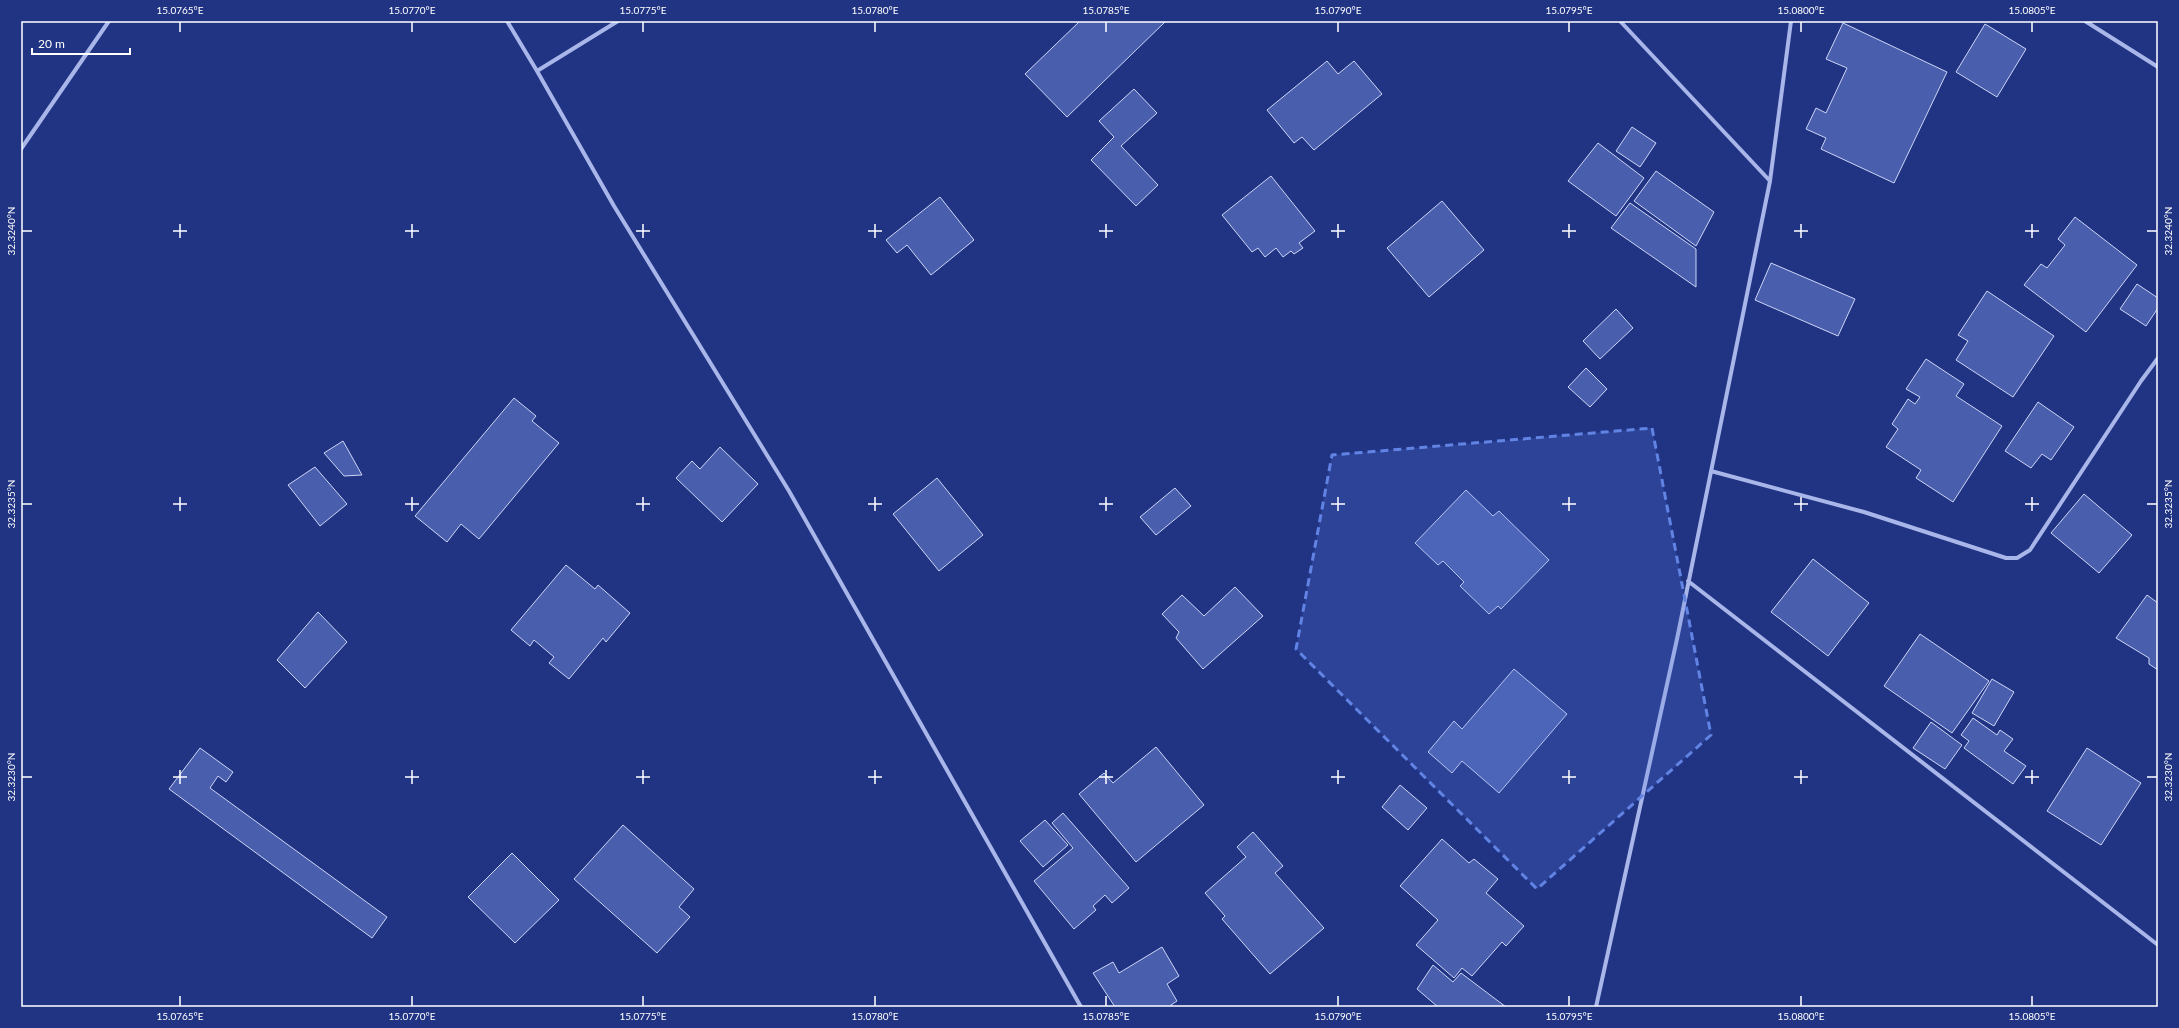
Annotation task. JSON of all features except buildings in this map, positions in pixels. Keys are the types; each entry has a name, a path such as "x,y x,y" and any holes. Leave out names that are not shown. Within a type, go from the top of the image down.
{"street":[{"path":"21,149 108,21"},
{"path":"507,21 614,206 789,491 1081,1007"},
{"path":"537,71 618,21"},
{"path":"1620,21 1770,181"},
{"path":"1596,1007 1677,639 1770,181 1780,90 1791,21"},
{"path":"2085,21 2158,67"},
{"path":"1711,471 1864,512 2006,558 2017,558 2030,550 2141,381 2158,358"},
{"path":"1688,581 2158,945"}],"highlighted area":[{"path":"1652,428 1711,735 1537,889 1296,649 1332,455"}]}
